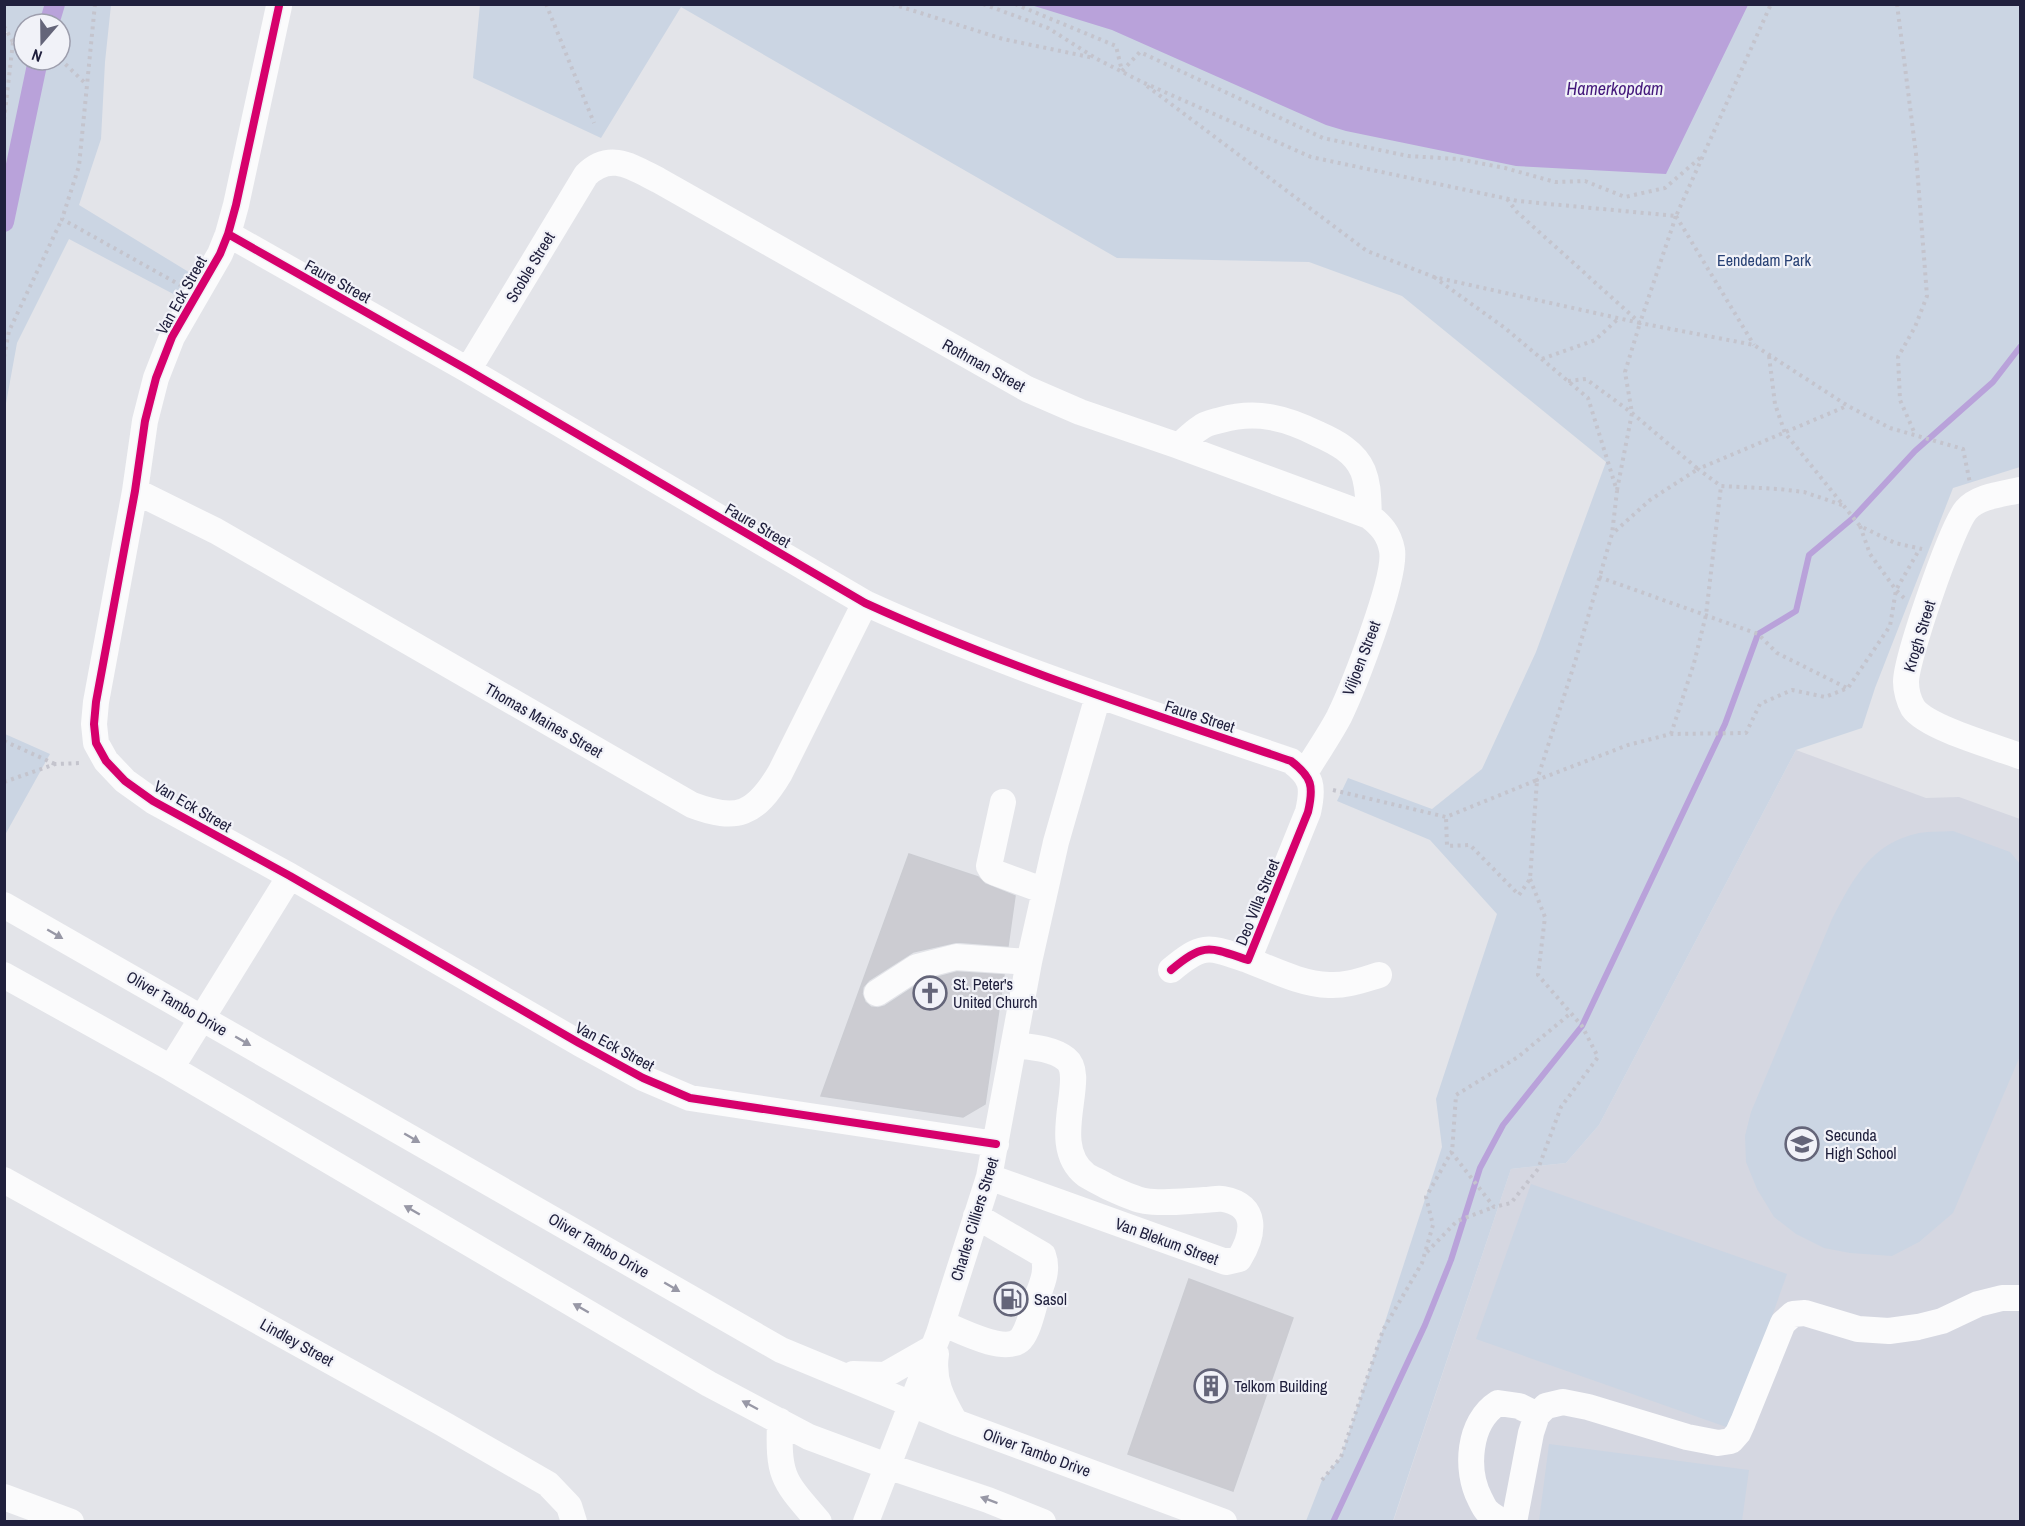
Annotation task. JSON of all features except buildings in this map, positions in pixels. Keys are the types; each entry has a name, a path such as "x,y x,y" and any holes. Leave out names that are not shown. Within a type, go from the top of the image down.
{"street":[{"name":"Van Eck Street","path":"279,6 228,234 220,254 172,337 156,378 145,421 135,491 96,702 94,724 96,743 106,761 125,781 153,801 290,876 643,1078 690,1098 996,1144"},
{"name":"Rothman Street","path":"595,166 616,162 634,168 1027,389 1080,412 1369,516 1388,536"},
{"name":"Scoble Street","path":"468,370 586,175 595,166"},
{"name":"Faure Street","path":"228,234 468,370 865,603 923,629 1098,696 1291,761 1308,780"},
{"path":"1179,446 1201,426 1230,417 1248,414 1270,415 1296,423 1334,441 1353,456 1368,484 1369,516"},
{"path":"1976,501 2020,490"},
{"name":"Thomas Maines Street","path":"135,491 216,531 692,805 711,813 727,815 743,812 756,805 768,793 865,603"},
{"name":"Krogh Street","path":"1976,501 1965,511 1952,537 1924,618 1908,669 1906,683 1908,698 1914,710 1930,723 2020,756"},
{"name":"Viljoen Street","path":"1308,780 1339,717 1368,643 1390,577 1392,552 1388,536"},
{"name":"Charles Cilliers Street","path":"866,1521 938,1335 989,1177 1029,962 1056,842 1098,696"},
{"name":"Deo Villa Street","path":"1248,960 1308,812 1308,780"},
{"path":"1003,802 989,866 996,873 1045,891"},
{"path":"171,1068 290,876"},
{"name":"Oliver Tambo Drive","path":"4,905 781,1350 912,1402 955,1422 1224,1521"},
{"name":"Deo Villa Street","path":"1171,970 1188,956 1205,949 1217,950 1311,983 1329,985 1350,983 1379,975"},
{"path":"877,993 917,967 956,957 1029,962"},
{"path":"4,975 171,1068 699,1378 809,1437 1043,1521"},
{"name":"Van Blekum Street","path":"989,1177 1226,1262 1239,1259 1248,1244 1252,1227 1249,1214 1238,1205 1223,1199 1143,1201 1085,1174 1069,1151 1068,1126 1074,1084 1072,1068 1067,1059 1047,1050 1014,1045"},
{"name":"Lindley Street","path":"4,1180 548,1484 569,1506 574,1521"},
{"path":"823,1367 868,1376 885,1375 899,1368 938,1335 999,1345 1021,1339 1046,1272 1043,1256 976,1216"},
{"path":"1514,1521 1525,1459 1537,1415 1546,1406 1563,1402 1596,1409 1687,1437 1718,1443 1731,1441 1743,1422 1783,1323 1793,1314 1805,1313 1858,1329 1889,1331 1942,1321 1978,1304 2002,1298 2020,1298"},
{"path":"938,1335 935,1382 955,1422"},
{"path":"1502,1521 1486,1510 1473,1485 1470,1459 1475,1437 1488,1410 1498,1403 1519,1406 1537,1415"},
{"path":"780,1421 779,1448 782,1473 793,1493 819,1521"},
{"path":"4,1497 71,1521"}],"path":[{"path":"4,357 9,331 62,219 79,166 95,4"},
{"path":"546,4 594,123"},
{"path":"892,4 1004,39 1097,59"},
{"path":"983,4 1048,28 1097,59 1142,82 1311,157 1506,198 1676,216"},
{"path":"1015,4 1116,46 1122,71"},
{"path":"1425,1254 1457,1221 1511,1203 1538,1169 1561,1107 1598,1058 1582,1026 1538,975 1545,917 1530,879 1537,780 1575,662 1612,534 1617,490 1632,413 1625,372 1676,216 1772,4"},
{"path":"1897,4 1916,154 1927,296 1916,327 1898,357 1900,400 1915,435"},
{"path":"4,27 12,40"},
{"path":"4,120 12,51"},
{"path":"1122,71 1140,52 1323,138 1408,156 1458,159 1505,168 1555,182 1585,181 1625,197 1665,188 1704,154"},
{"path":"72,70 86,83"},
{"path":"1142,82 1367,251 1434,277 1640,324 1754,345 1848,405 1890,428 1963,449 1976,501"},
{"path":"1506,198 1517,212 1640,324"},
{"path":"1676,216 1754,345"},
{"path":"62,219 196,294"},
{"path":"1434,277 1505,328 1588,399 1617,490"},
{"path":"1541,359 1595,340 1618,319"},
{"path":"1769,355 1775,404 1785,433 1860,526 1870,554 1896,590 1924,618"},
{"path":"1568,381 1587,379 1721,486 1804,492 1842,505"},
{"path":"1612,534 1650,500 1698,469 1848,405"},
{"path":"1671,734 1695,663 1706,615 1721,486"},
{"path":"1860,526 1895,543 1919,550 1952,537"},
{"path":"1308,780 1342,791 1446,817 1629,745 1671,734 1746,733 1760,704 1792,690 1825,696 1848,688 1890,626 1896,590 1919,550"},
{"path":"1599,577 1758,634 1777,653 1848,688"},
{"path":"4,741 55,764"},
{"path":"4,782 55,764 106,761"},
{"path":"1446,817 1447,846 1470,845 1519,895 1530,879"},
{"path":"1322,1480 1341,1457 1383,1330 1422,1263 1433,1225 1426,1197 1452,1151 1456,1095 1518,1057 1571,1013"},
{"path":"1452,1151 1494,1207"}],"shaded area":[{"name":"Secunda High School","path":"1796,750 1926,798 1959,797 2020,819 2020,1521 1393,1522 1511,1169 1566,1163 1599,1125"}],"green space":[{"path":"5,4 111,5 101,139 79,205 192,274 179,297 69,239 17,343 5,409 4,45 7,32 5,31"},
{"name":"Eendedam Park","path":"480,4 2020,5 2020,467 1953,488 1875,688 1862,728 1796,750 1599,1125 1566,1163 1511,1169 1393,1521 1306,1521 1322,1480 1341,1457 1442,1147 1436,1099 1497,914 1430,840 1337,801 1348,778 1432,809 1482,769 1536,652 1606,462 1402,296 1309,262 1117,258 681,7 601,138 473,78"},
{"path":"5,734 50,754 5,835"},
{"path":"1953,831 2010,852 2020,864 2020,1056 1953,1213 1919,1242 1892,1256 1850,1253 1824,1248 1796,1234 1774,1217 1757,1189 1746,1162 1745,1136 1751,1112 1832,919 1856,877 1876,854 1902,838 1923,832"},
{"path":"1531,1184 1787,1274 1732,1429 1476,1339"},
{"path":"1549,1444 1749,1470 1742,1521 1539,1521"}],"water":[{"name":"Hamerkopdam","path":"1031,5 1748,5 1666,174 1516,166 1346,131 1326,125 1112,30"}],"waterway":[{"path":"53,12 55,4"},
{"path":"4,222 35,72"},
{"path":"1333,1522 1425,1325 1451,1260 1480,1168 1503,1125 1582,1026 1725,724 1758,634 1796,611 1809,555 1853,518 1915,451 1993,382 2020,347"}],"cycle path":[{"path":"279,6 228,234 220,254 172,337 156,378 145,421 135,491 96,702 94,724 96,743 106,761 125,781 153,801 290,876 643,1078 690,1098 996,1144"},
{"path":"228,234 468,370 865,603 1022,668 1291,761 1303,772 1310,783 1311,795 1308,812 1248,960 1224,952 1207,950 1191,955 1171,970"}],"place":[{"name":"St. Peter's United Church","path":"930,993"},
{"name":"Secunda High School","path":"1802,1144"},
{"name":"Sasol","path":"1011,1299"},
{"name":"Telkom Building","path":"1211,1386"}]}
